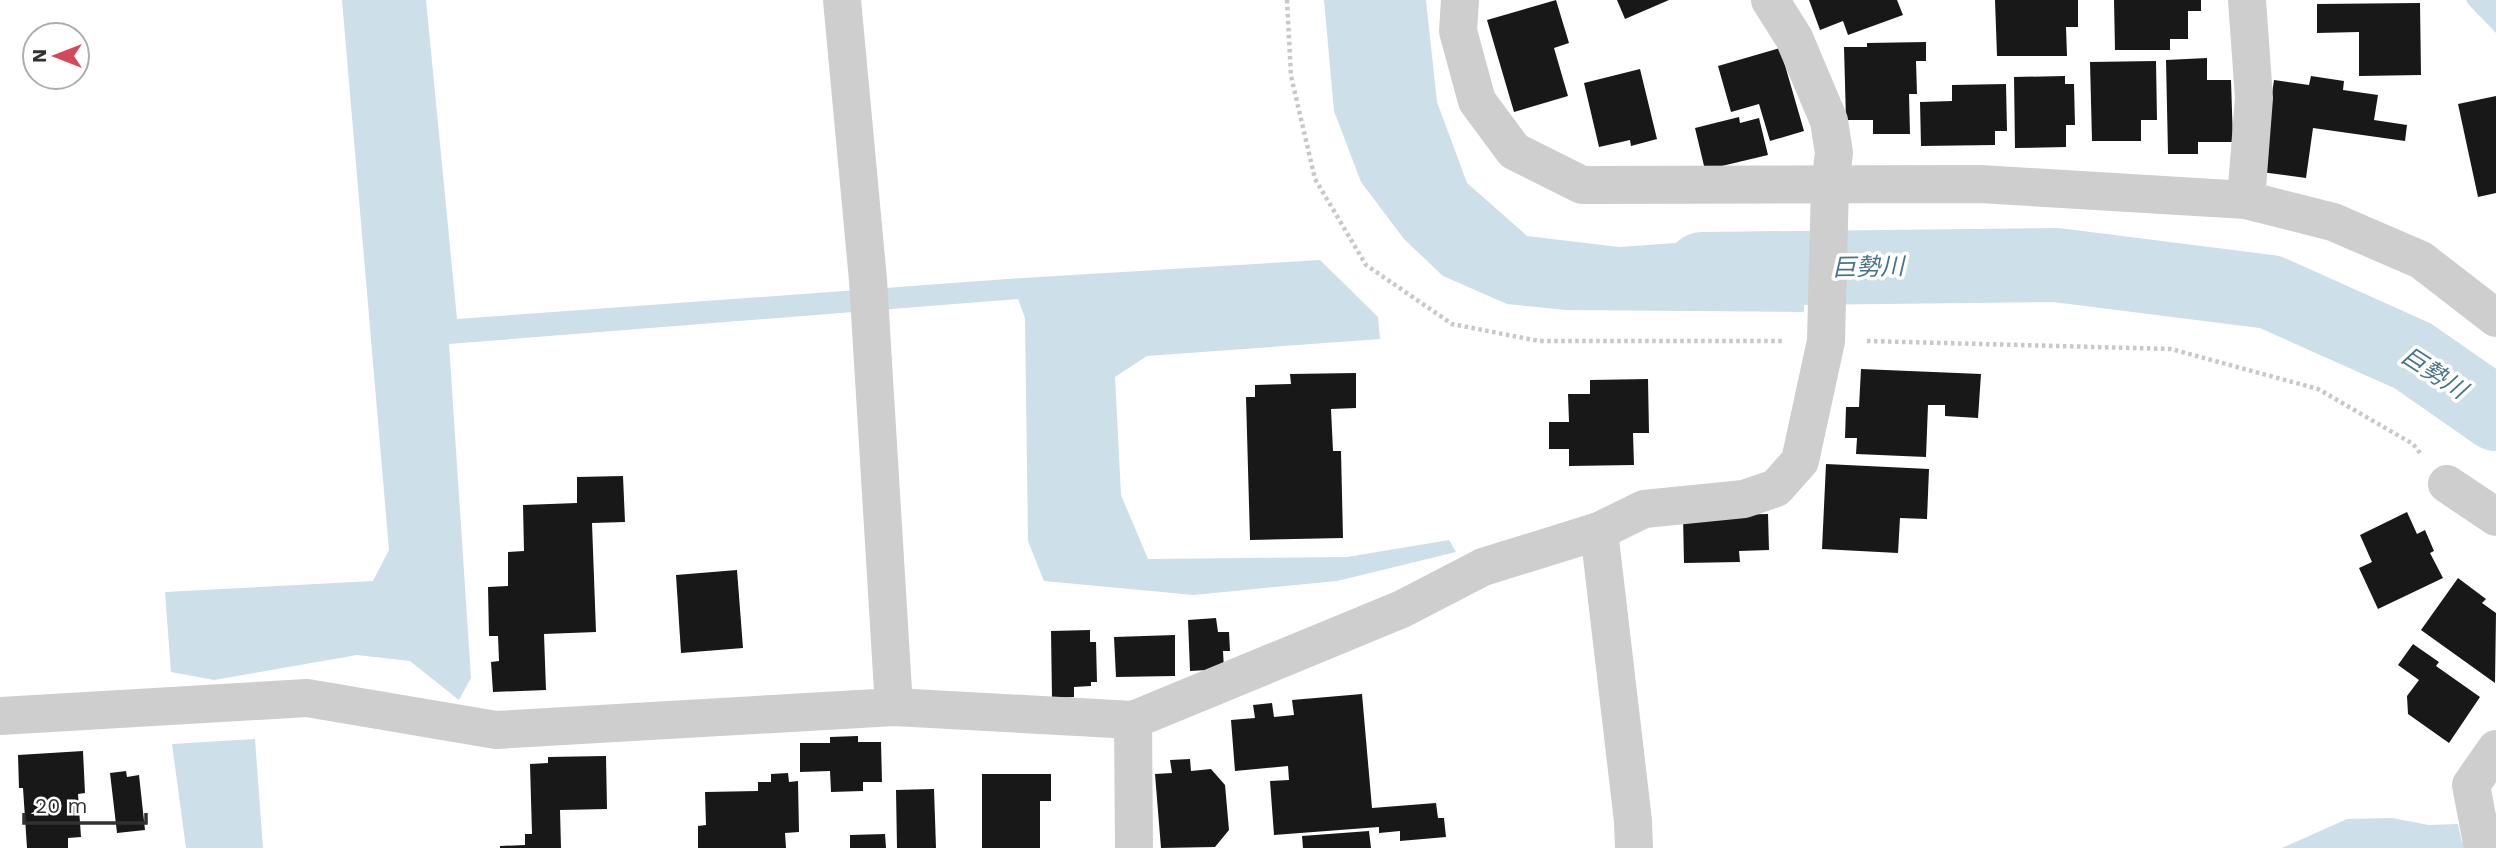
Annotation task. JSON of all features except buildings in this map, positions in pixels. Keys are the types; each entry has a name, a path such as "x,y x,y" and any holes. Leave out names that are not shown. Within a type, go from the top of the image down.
{"street":[{"path":"842,0 871,319 894,706"},
{"path":"1460,0 1458,31 1477,102 1514,152 1581,185 1980,184 2246,200 2333,222 2421,260 2496,318"},
{"path":"0,716 307,698 496,730 894,706 1133,720 1402,609 1483,568 1599,531 1644,509 1744,499 1776,488 1800,461 1826,341 1830,185 1834,153 1829,121 1794,38 1770,0"},
{"path":"2246,200 2254,98 2247,0"},
{"path":"2447,484 2496,517"},
{"path":"1599,531 1634,848"},
{"path":"1133,720 1134,848"},
{"path":"2481,835 2471,785 2496,749"}],"shaded area":[{"path":"342,0 426,0 457,319 1023,278 1320,260 1378,317 1380,339 1147,356 1115,377 1121,495 1148,559 1347,557 1449,540 1456,552 1337,581 1194,595 1044,581 1028,541 1025,318 1018,299 449,344 471,678 459,700 410,661 357,655 214,680 171,672 165,592 373,581 389,550"},
{"path":"1324,0 1426,0 1437,102 1467,183 1527,236 1619,247 1803,234 1804,312 1566,310 1507,304 1443,276 1404,239 1361,182 1334,111"},
{"path":"2466,0 2496,0 2496,33 2469,5"},
{"path":"255,739 263,848 186,848 172,744"},
{"path":"2496,816 2492,848 2282,848 2347,819 2392,818 2429,825 2458,824 2462,843"}],"waterway":[{"name":"巨勢川","path":"1702,269 2056,265 2270,292 2413,356 2496,414"}]}
